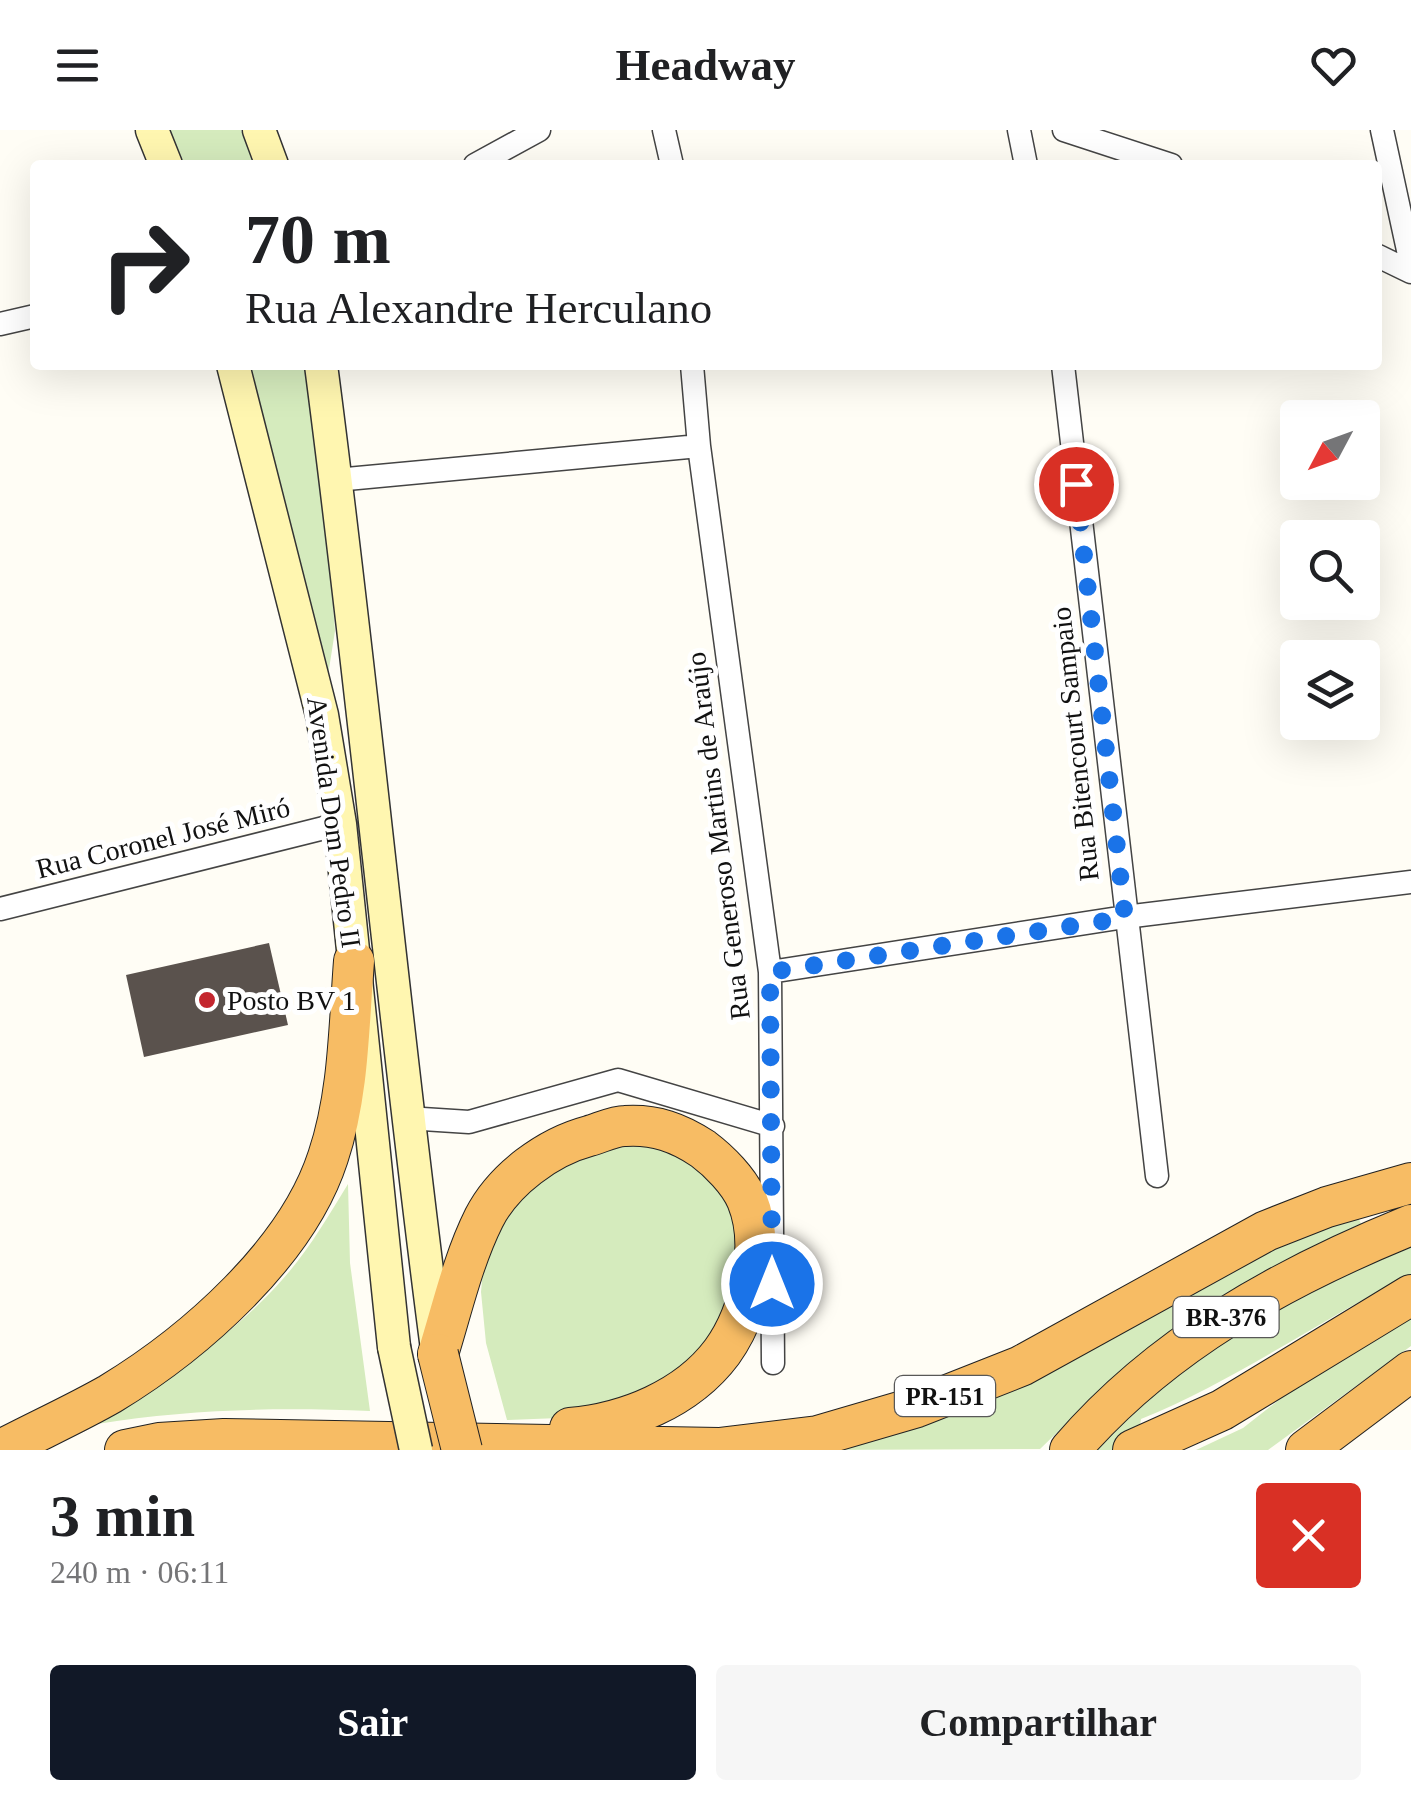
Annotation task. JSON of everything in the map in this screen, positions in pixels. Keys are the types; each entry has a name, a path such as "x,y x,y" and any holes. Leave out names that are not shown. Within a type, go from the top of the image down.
{"highway":[{"path":"1,1450 110,1393 182,1343 277,1251 308,1203 328,1158 343,1098 354,961"},
{"path":"624,1126 678,1132 719,1161 747,1200 756,1249 747,1301 722,1352 688,1384 653,1408 604,1425 438,1448 438,1354 485,1215 512,1180 566,1142 624,1126"},
{"name":"PR-151","path":"125,1450 159,1443 224,1439 438,1448 719,1448 818,1436 916,1407 1021,1366 1266,1231 1327,1207 1411,1183"},
{"name":"BR-376","path":"1070,1450 1133,1384 1203,1331 1305,1273 1411,1225"},
{"path":"1138,1448 1222,1410 1411,1294"},
{"path":"1306,1450 1411,1370"}],"main road":[{"path":"152,130 164,160"},
{"path":"259,130 270,160"},
{"name":"Avenida Dom Pedro II","path":"235,370 322,715 340,824 394,1347 438,1448"},
{"name":"Avenida Dom Pedro II","path":"322,370 406,1118 438,1354"}],"street":[{"path":"483,160 539,130"},
{"path":"664,130 671,160"},
{"path":"1019,130 1025,160"},
{"path":"1064,130 1156,160"},
{"path":"1382,130 1411,264"},
{"path":"1382,258 1411,272"},
{"path":"0,324 30,317"},
{"name":"Rua Generoso Martins de Araújo","path":"692,370 699,446 770,972 772,1363"},
{"name":"Rua Bitencourt Sampaio","path":"1064,370 1157,1176"},
{"path":"336,480 699,446"},
{"name":"Rua Coronel José Miró","path":"0,909 340,824"},
{"path":"770,972 1125,918 1411,882"},
{"path":"406,1118 470,1122 618,1080 772,1126"}],"green space":[{"path":"162,130 241,130 254,160 170,160"},
{"path":"238,370 315,370 335,631 323,707"},
{"path":"666,1143 714,1179 730,1208 739,1245 723,1325 668,1386 585,1417 507,1420 486,1343 481,1292 484,1258 526,1184 595,1145"},
{"path":"348,1184 350,1263 370,1411 233,1410 97,1424 194,1358 262,1301 317,1234"},
{"path":"1358,1217 1361,1224 1305,1252 1104,1387 1040,1449 816,1450 1308,1231"},
{"path":"1411,1242 1411,1274 1244,1369 1141,1419 1136,1450 1091,1450 1162,1386 1241,1331"},
{"path":"1411,1315 1411,1346 1268,1450 1196,1450 1243,1428 1307,1378"}],"building":[{"name":"Posto BV 1","path":"269,943 288,1025 144,1057 126,975"}],"place":[{"name":"Posto BV 1","path":"207,1000"}],"route":[{"path":"772,1284 770,972 1125,918 1076,484"}]}
